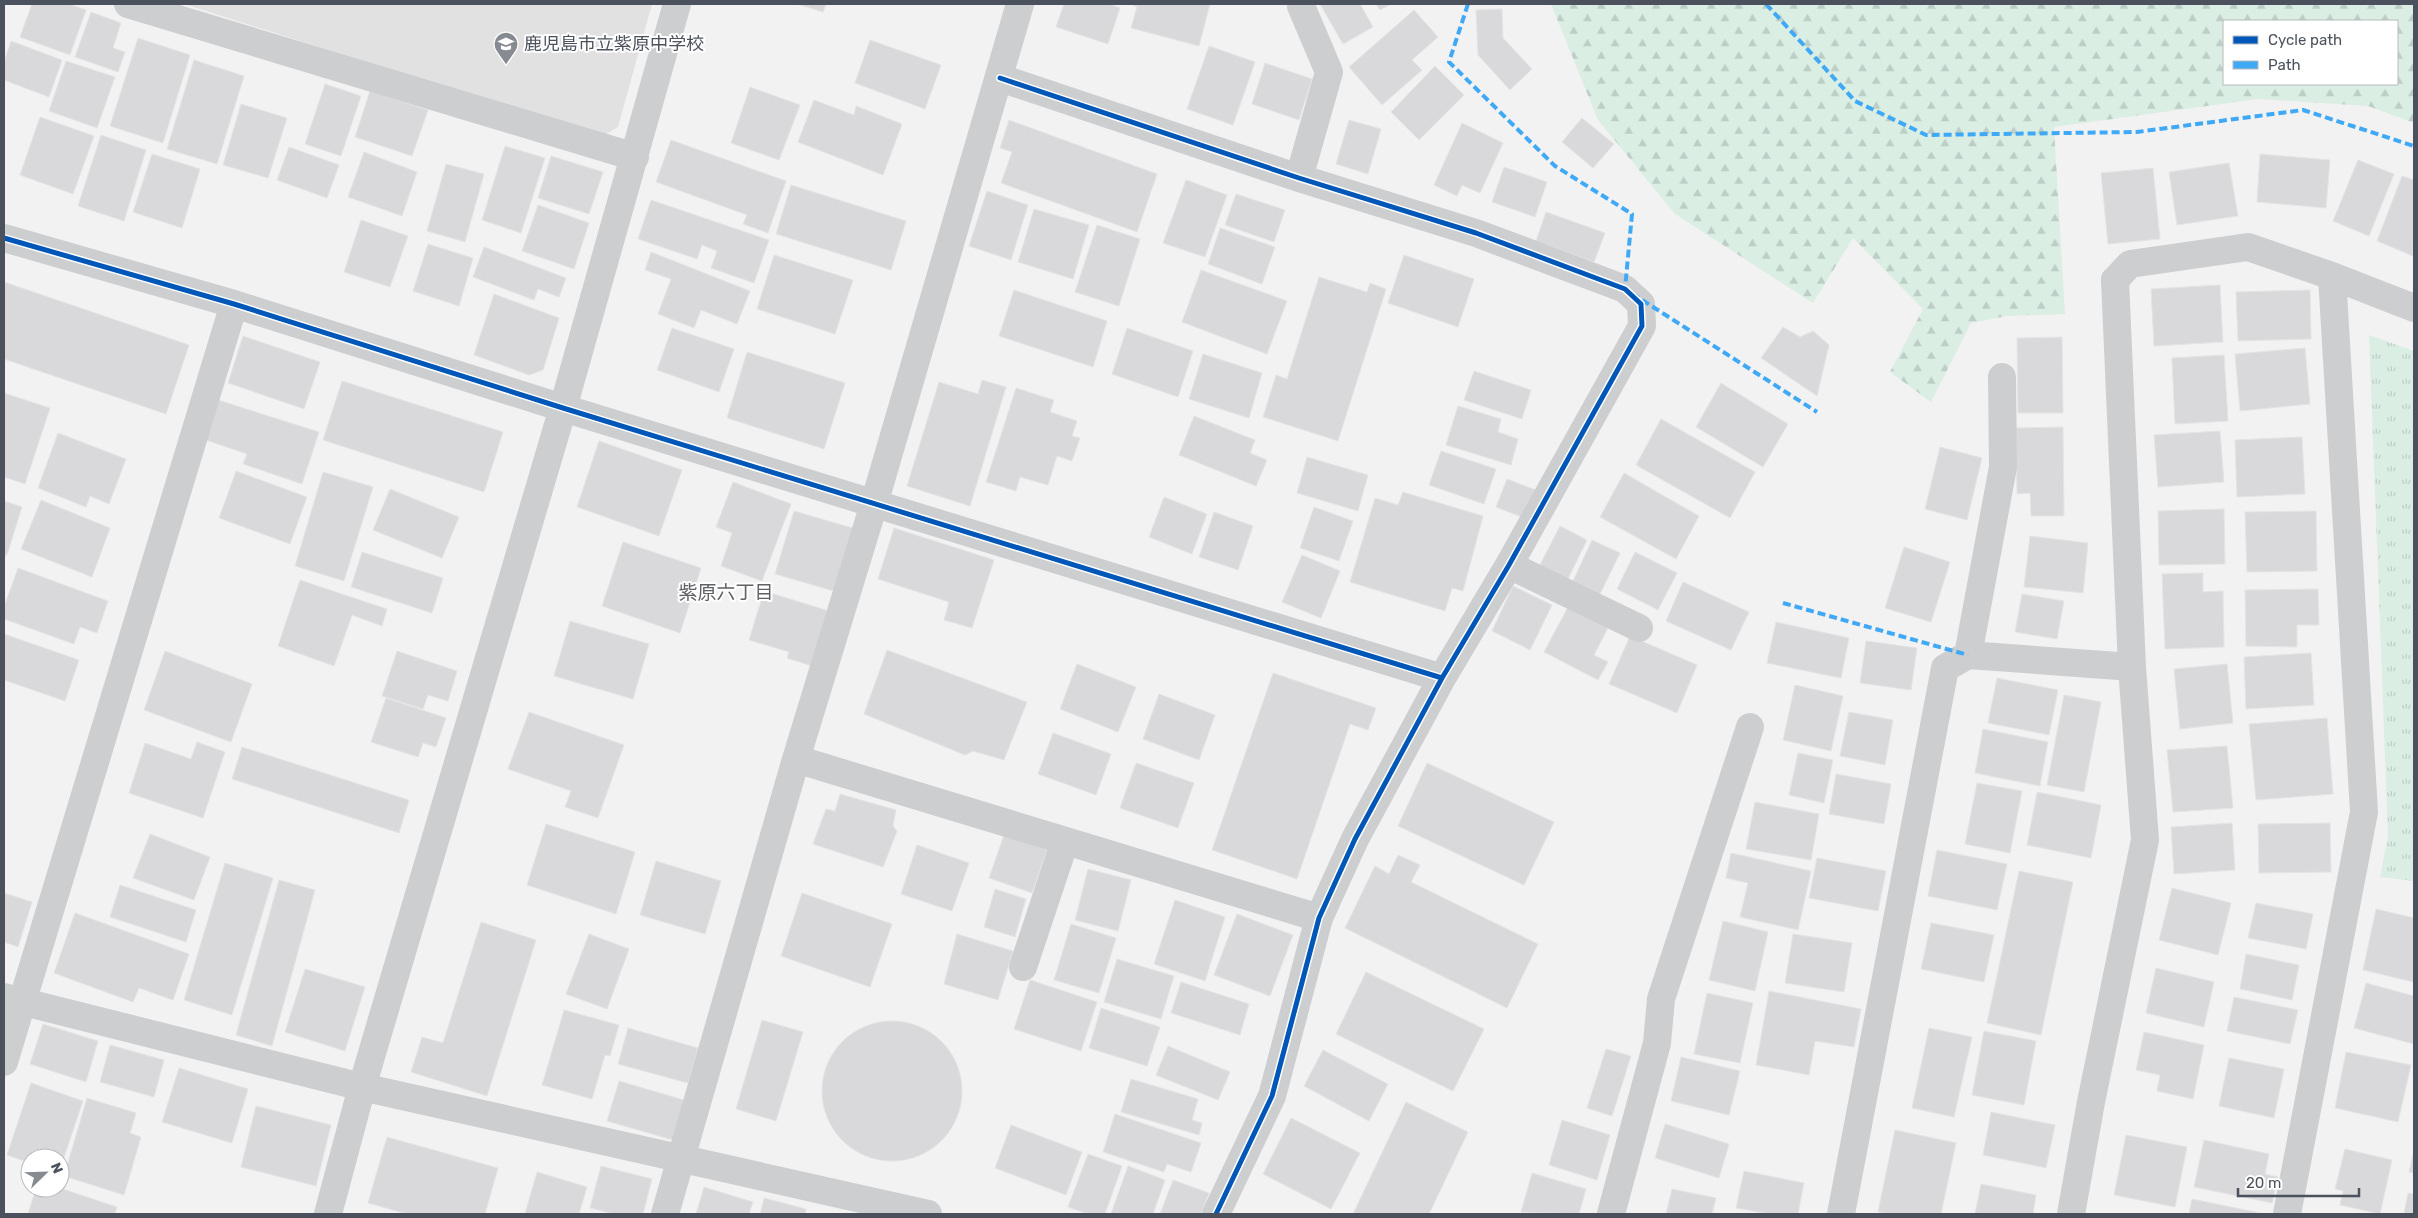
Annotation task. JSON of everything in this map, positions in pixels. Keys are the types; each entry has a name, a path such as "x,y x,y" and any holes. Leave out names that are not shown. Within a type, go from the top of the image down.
{"street":[{"path":"128,4 635,157"},
{"path":"328,1214 362,1087 563,408 678,4"},
{"path":"665,1214 796,759 874,504 1000,78 1020,4"},
{"path":"1299,178 1329,72 1301,6"},
{"path":"1000,78 1299,178 1476,233 1625,289 1641,304 1642,326 1510,564 1442,678 1355,839 1319,918 1272,1096 1216,1214"},
{"path":"4,238 234,304 563,408 1442,678"},
{"path":"2071,1214 2091,1102 2145,840 2132,667 2115,280 2130,264 2248,247 2332,276 2414,308"},
{"path":"2287,1214 2364,812 2332,276"},
{"path":"4,1062 13,999 234,304"},
{"path":"1968,655 2003,467 2002,377"},
{"path":"1510,564 1639,628"},
{"path":"1841,1214 1945,668 1968,655 2132,667"},
{"path":"1610,1214 1657,1043 1661,999 1750,727"},
{"path":"796,759 1319,918"},
{"path":"1023,967 1065,841"},
{"path":"13,999 362,1087 928,1214"}],"shaded area":[{"name":"鹿児島市立紫原中学校","path":"184,4 652,4 618,127 601,137"}],"green space":[{"path":"1551,4 2414,4 2414,123 2368,106 2258,99 2054,127 2065,314 2007,316 1971,323 1931,402 1890,372 1923,309 1853,238 1813,303 1675,214 1598,120"},
{"path":"2369,335 2414,351 2414,881 2380,877 2388,836"}],"building":[{"path":"32,4 69,4 86,10 70,55 20,37"},
{"path":"797,4 826,4 823,12"},
{"path":"1064,4 1109,4 1120,8 1108,44 1056,27"},
{"path":"1131,4 1210,4 1199,46 1131,28 1137,7"},
{"path":"1320,4 1360,4 1373,27 1343,44"},
{"path":"1376,4 1391,4 1380,10"},
{"path":"1502,9 1503,38 1532,69 1510,90 1478,55 1476,10"},
{"path":"1414,10 1438,37 1412,60 1422,70 1382,105 1349,67"},
{"path":"91,12 121,23 113,48 125,52 118,72 75,57"},
{"path":"138,38 190,55 163,143 110,126"},
{"path":"870,40 941,65 925,109 855,83"},
{"path":"11,41 62,60 49,97 4,80 4,62"},
{"path":"1209,46 1255,62 1233,125 1187,109"},
{"path":"194,60 244,76 217,164 167,149"},
{"path":"66,61 115,77 97,128 49,111"},
{"path":"1265,63 1312,79 1299,120 1252,104"},
{"path":"1435,66 1464,95 1419,140 1391,112"},
{"path":"325,84 361,96 341,156 305,144"},
{"path":"750,87 800,105 779,160 731,143"},
{"path":"370,91 428,110 412,156 355,137"},
{"path":"814,100 854,115 856,106 902,124 883,175 798,142"},
{"path":"241,104 287,118 268,178 223,165"},
{"path":"40,117 94,136 73,194 20,175"},
{"path":"1582,118 1614,144 1593,168 1562,142"},
{"path":"1009,120 1157,174 1137,232 1001,183 1012,152 1000,148"},
{"path":"1349,120 1381,129 1368,174 1336,164"},
{"path":"1462,123 1503,143 1480,193 1462,185 1457,196 1434,185"},
{"path":"101,135 146,150 124,221 78,206"},
{"path":"671,140 786,181 768,233 743,224 747,215 656,182"},
{"path":"505,146 545,158 521,233 482,220"},
{"path":"289,147 339,165 327,198 277,180"},
{"path":"364,152 417,172 402,216 348,197"},
{"path":"152,154 200,169 182,228 133,212"},
{"path":"2260,154 2330,160 2326,208 2257,202"},
{"path":"551,156 603,172 589,214 538,198"},
{"path":"2358,160 2394,174 2369,236 2333,221"},
{"path":"2229,163 2238,216 2177,225 2169,172"},
{"path":"446,164 484,174 465,242 427,231"},
{"path":"1504,167 1547,182 1535,217 1492,202"},
{"path":"2153,168 2160,239 2108,244 2101,173"},
{"path":"2402,176 2414,180 2413,256 2377,241"},
{"path":"1186,180 1227,195 1205,257 1163,243"},
{"path":"791,185 906,221 891,270 776,234"},
{"path":"987,191 1028,205 1011,260 969,246"},
{"path":"1236,194 1285,210 1274,242 1225,225"},
{"path":"651,200 769,240 754,283 711,268 717,251 702,245 697,259 638,239"},
{"path":"538,205 589,223 574,269 522,251"},
{"path":"1034,209 1089,225 1073,279 1018,262"},
{"path":"1546,212 1605,233 1594,262 1536,241"},
{"path":"361,220 408,236 390,287 344,272"},
{"path":"1097,225 1140,239 1119,306 1075,292"},
{"path":"1220,228 1275,247 1262,284 1208,264"},
{"path":"428,244 473,258 459,306 413,291"},
{"path":"484,247 566,278 559,297 538,289 534,300 473,277"},
{"path":"651,252 750,291 737,324 701,310 694,328 658,314 671,279 645,270"},
{"path":"774,255 853,280 835,334 757,309"},
{"path":"1404,255 1474,279 1458,327 1388,303"},
{"path":"1201,270 1287,301 1267,354 1182,322"},
{"path":"1319,277 1367,292 1370,283 1386,289 1338,441 1263,417 1276,375 1287,379"},
{"path":"4,282 189,345 166,414 4,359"},
{"path":"2220,285 2223,342 2154,346 2151,289"},
{"path":"1014,290 1107,321 1093,367 999,336"},
{"path":"2310,290 2311,339 2238,341 2236,292"},
{"path":"494,294 559,318 543,370 529,375 474,355"},
{"path":"1783,327 1800,337 1813,331 1829,345 1817,396 1761,358"},
{"path":"672,328 734,349 719,392 657,370"},
{"path":"1127,328 1193,351 1178,397 1112,374"},
{"path":"243,336 320,362 304,409 228,383"},
{"path":"2062,337 2063,413 2018,413 2017,338"},
{"path":"2305,348 2310,404 2240,411 2235,354"},
{"path":"747,352 845,383 824,449 727,418"},
{"path":"1203,354 1262,373 1249,418 1189,399"},
{"path":"2224,355 2228,421 2175,424 2172,358"},
{"path":"1474,371 1531,390 1522,419 1464,400"},
{"path":"982,380 1006,387 970,506 907,486 939,382 978,394"},
{"path":"342,381 503,432 484,492 323,440"},
{"path":"1721,383 1788,424 1763,467 1696,427"},
{"path":"1016,388 1054,400 1050,412 1077,421 1072,436 1080,438 1072,461 1057,456 1048,485 1020,477 1016,491 986,482"},
{"path":"4,393 50,408 25,484 4,477"},
{"path":"215,399 319,432 302,484 243,464 247,454 203,439"},
{"path":"1458,406 1501,419 1498,432 1518,439 1511,465 1446,445"},
{"path":"1194,416 1255,440 1250,453 1267,460 1256,486 1179,455"},
{"path":"1661,419 1755,472 1730,518 1636,465"},
{"path":"2063,427 2064,516 2031,516 2030,493 2017,494 2016,428"},
{"path":"2220,431 2224,482 2158,487 2154,435"},
{"path":"58,433 126,459 109,504 90,496 86,507 38,488"},
{"path":"2302,437 2305,494 2237,497 2235,440"},
{"path":"599,441 682,470 659,536 577,507"},
{"path":"1940,447 1982,458 1967,520 1925,509"},
{"path":"1441,451 1496,469 1484,504 1429,485"},
{"path":"1307,457 1368,475 1358,511 1297,493"},
{"path":"236,471 307,497 290,544 219,518"},
{"path":"323,472 373,487 344,581 295,566"},
{"path":"1624,473 1699,516 1676,559 1600,517"},
{"path":"1507,479 1536,490 1524,518 1496,507"},
{"path":"733,482 791,504 762,581 721,566 732,533 716,527"},
{"path":"390,489 459,517 442,558 373,530"},
{"path":"1403,492 1483,516 1463,591 1452,588 1445,611 1350,582 1375,498 1398,505"},
{"path":"1164,497 1207,514 1192,554 1149,537"},
{"path":"41,500 110,528 92,577 21,549"},
{"path":"4,501 22,507 7,555 4,555"},
{"path":"1314,507 1353,521 1339,561 1300,548"},
{"path":"2224,509 2225,564 2159,565 2158,511"},
{"path":"794,511 856,529 837,592 775,574"},
{"path":"2316,511 2317,571 2247,572 2245,512"},
{"path":"1214,512 1253,526 1238,570 1199,557"},
{"path":"1560,526 1587,540 1568,579 1540,565"},
{"path":"894,528 994,560 972,628 944,620 949,602 878,579"},
{"path":"2030,536 2088,543 2083,593 2024,587"},
{"path":"1592,540 1620,553 1600,594 1573,581"},
{"path":"623,542 701,568 680,633 602,606"},
{"path":"1904,547 1950,562 1931,622 1885,608"},
{"path":"362,552 443,578 432,613 351,587"},
{"path":"1635,552 1677,573 1658,610 1617,589"},
{"path":"1302,555 1340,571 1321,618 1282,602"},
{"path":"18,568 108,601 97,633 80,627 74,644 4,619 4,607"},
{"path":"2203,573 2203,592 2223,591 2224,647 2165,649 2162,574"},
{"path":"300,580 387,609 382,626 352,615 334,666 278,646"},
{"path":"1683,582 1749,612 1731,650 1666,621"},
{"path":"1513,586 1552,605 1530,650 1492,631"},
{"path":"2318,589 2319,625 2297,625 2297,647 2246,646 2245,590"},
{"path":"764,591 829,611 812,666 787,658 789,652 749,640"},
{"path":"2022,594 2064,601 2057,639 2015,632"},
{"path":"1568,607 1608,628 1594,655 1608,662 1598,680 1544,652"},
{"path":"570,621 649,644 633,699 554,676"},
{"path":"1776,622 1849,638 1841,678 1767,663"},
{"path":"4,634 79,660 65,701 4,680"},
{"path":"1630,636 1697,665 1677,713 1609,684"},
{"path":"1866,641 1917,648 1911,690 1860,683"},
{"path":"887,650 1027,702 1004,760 973,751 965,755 864,714"},
{"path":"165,651 252,684 231,742 144,710"},
{"path":"397,651 457,671 448,701 428,695 423,709 382,696"},
{"path":"2311,653 2314,705 2246,709 2244,657"},
{"path":"1077,664 1136,687 1118,732 1060,709"},
{"path":"2227,664 2233,723 2180,729 2174,669"},
{"path":"1273,673 1376,708 1368,730 1350,724 1297,879 1212,850"},
{"path":"1997,678 2058,690 2049,735 1988,723"},
{"path":"1795,685 1843,696 1831,751 1783,740"},
{"path":"1159,694 1215,715 1199,760 1143,739"},
{"path":"2064,695 2101,702 2084,792 2047,785"},
{"path":"386,698 446,718 436,747 423,743 418,757 371,742"},
{"path":"529,712 624,745 598,818 565,807 571,791 508,769"},
{"path":"1849,712 1893,720 1885,765 1840,756"},
{"path":"2327,718 2333,794 2256,800 2249,724"},
{"path":"1983,729 2048,742 2040,786 1975,773"},
{"path":"1053,733 1111,754 1096,795 1038,774"},
{"path":"197,742 225,752 203,818 129,793 145,743 191,759"},
{"path":"2227,746 2233,808 2173,812 2167,750"},
{"path":"242,747 409,800 399,833 232,779"},
{"path":"1798,753 1833,760 1824,803 1789,795"},
{"path":"1136,763 1194,783 1178,828 1120,808"},
{"path":"1427,763 1554,822 1524,885 1398,826"},
{"path":"1836,774 1891,784 1884,824 1829,814"},
{"path":"1977,783 2022,791 2010,853 1965,844"},
{"path":"2037,792 2101,805 2091,858 2027,845"},
{"path":"840,794 896,810 893,826 897,831 883,867 813,844 826,809 835,811"},
{"path":"1755,802 1819,814 1811,860 1746,849"},
{"path":"2232,823 2235,870 2174,874 2171,827"},
{"path":"2330,823 2331,872 2259,873 2258,824"},
{"path":"546,824 635,852 616,914 527,885"},
{"path":"150,834 210,857 194,900 133,878"},
{"path":"1004,835 1047,850 1032,893 989,878"},
{"path":"917,845 969,863 952,911 901,894"},
{"path":"1937,850 2007,864 1997,910 1928,896"},
{"path":"1731,853 1811,871 1798,930 1740,917 1748,883 1726,878"},
{"path":"1398,855 1420,865 1411,882 1538,944 1507,1008 1345,928 1375,866 1389,874"},
{"path":"1817,858 1886,871 1878,911 1809,898"},
{"path":"656,861 721,881 705,934 640,915"},
{"path":"225,863 273,878 232,1015 184,1000"},
{"path":"1088,869 1131,880 1118,931 1075,920"},
{"path":"2019,871 2073,882 2041,1035 1987,1023"},
{"path":"279,880 315,890 272,1046 236,1035"},
{"path":"120,885 196,910 186,942 110,917"},
{"path":"2172,888 2231,903 2218,955 2159,940"},
{"path":"995,889 1026,899 1015,937 984,927"},
{"path":"4,893 32,902 18,947 4,942"},
{"path":"802,893 892,924 870,987 781,956"},
{"path":"1175,900 1225,917 1205,981 1154,964"},
{"path":"2256,903 2313,914 2306,949 2248,938"},
{"path":"2376,909 2414,918 2414,982 2363,970"},
{"path":"75,913 189,954 173,1000 139,988 133,1002 54,973"},
{"path":"1237,914 1293,935 1270,996 1214,975"},
{"path":"1723,921 1768,932 1755,991 1709,980"},
{"path":"481,922 536,940 487,1096 411,1072 422,1037 443,1043"},
{"path":"1931,923 1994,935 1984,982 1921,969"},
{"path":"1071,924 1116,938 1099,993 1054,980"},
{"path":"589,934 629,949 607,1009 566,994"},
{"path":"957,934 1013,951 998,1000 944,984"},
{"path":"1793,934 1852,943 1844,992 1785,983"},
{"path":"2246,954 2299,965 2292,1000 2240,989"},
{"path":"1117,959 1174,976 1161,1019 1104,1002"},
{"path":"2156,968 2214,982 2204,1027 2146,1013"},
{"path":"305,969 365,987 345,1051 285,1032"},
{"path":"1366,972 1484,1029 1453,1091 1336,1034"},
{"path":"1030,980 1097,1002 1081,1051 1014,1029"},
{"path":"1181,982 1249,1004 1240,1035 1171,1013"},
{"path":"2366,983 2414,996 2414,1044 2354,1028"},
{"path":"1769,991 1861,1009 1854,1047 1815,1041 1809,1075 1756,1065"},
{"path":"1707,993 1753,1003 1740,1063 1694,1054"},
{"path":"2234,997 2298,1010 2290,1044 2227,1031"},
{"path":"1101,1008 1160,1027 1147,1066 1089,1048"},
{"path":"564,1010 619,1025 610,1056 605,1055 592,1099 542,1085"},
{"path":"762,1020 803,1032 776,1121 736,1109"},
{"path":"892,1021 906,1022 919,1026 942,1041 957,1064 961,1077 961,1105 957,1118 942,1141 919,1156 906,1160 892,1161 878,1160 865,1156 842,1141 827,1118 823,1105 822,1091 823,1077 827,1064 842,1041 865,1026 878,1022"},
{"path":"43,1024 98,1041 86,1082 30,1064"},
{"path":"628,1028 698,1048 688,1083 618,1064"},
{"path":"1929,1028 1972,1037 1954,1117 1912,1108"},
{"path":"1984,1031 2036,1041 2024,1105 1972,1095"},
{"path":"2144,1032 2204,1045 2193,1099 2157,1091 2160,1075 2136,1070"},
{"path":"110,1045 164,1060 154,1097 100,1082"},
{"path":"1168,1046 1230,1072 1218,1100 1156,1075"},
{"path":"1606,1049 1631,1056 1612,1116 1587,1108"},
{"path":"1323,1050 1388,1084 1369,1121 1304,1086"},
{"path":"2346,1052 2411,1065 2398,1122 2335,1108"},
{"path":"1681,1057 1740,1071 1729,1115 1671,1101"},
{"path":"2229,1058 2284,1069 2274,1118 2219,1106"},
{"path":"179,1068 248,1089 232,1143 162,1122"},
{"path":"1131,1079 1198,1099 1192,1120 1202,1123 1199,1135 1121,1112"},
{"path":"619,1081 684,1100 673,1140 607,1121"},
{"path":"31,1083 83,1101 67,1148 20,1148 20,1160 7,1155"},
{"path":"87,1098 136,1113 130,1133 141,1137 124,1195 70,1178 70,1156"},
{"path":"1406,1102 1468,1132 1429,1214 1353,1214"},
{"path":"256,1106 331,1125 316,1186 241,1167"},
{"path":"1991,1112 2055,1125 2046,1168 1983,1155"},
{"path":"1115,1114 1201,1143 1191,1172 1167,1164 1164,1172 1103,1152"},
{"path":"1291,1118 1360,1153 1331,1209 1263,1174"},
{"path":"1562,1120 1610,1135 1597,1180 1549,1165"},
{"path":"1665,1124 1729,1144 1719,1178 1655,1158"},
{"path":"1011,1125 1082,1152 1066,1195 995,1168"},
{"path":"1895,1130 1956,1143 1941,1214 1890,1214 1878,1212"},
{"path":"2126,1135 2187,1147 2175,1207 2114,1195"},
{"path":"387,1137 498,1168 485,1214 407,1214 368,1203"},
{"path":"2204,1140 2269,1154 2265,1174 2278,1177 2272,1203 2194,1187"},
{"path":"2345,1149 2392,1160 2380,1214 2340,1205 2343,1191 2335,1189"},
{"path":"2414,1150 2414,1173 2409,1172"},
{"path":"1088,1154 1122,1166 1105,1214 1088,1214 1068,1207"},
{"path":"601,1166 652,1179 643,1214 614,1214 590,1208"},
{"path":"1128,1166 1165,1180 1153,1214 1111,1214"},
{"path":"1744,1171 1804,1183 1798,1214 1770,1214 1736,1208"},
{"path":"537,1172 587,1187 579,1214 525,1214"},
{"path":"1532,1173 1586,1189 1579,1214 1521,1212"},
{"path":"1173,1180 1209,1193 1201,1214 1160,1214"},
{"path":"1981,1184 2036,1195 2033,1214 1975,1214"},
{"path":"704,1187 753,1202 749,1214 696,1214"},
{"path":"1672,1189 1716,1198 1712,1214 1666,1214"},
{"path":"70,1191 117,1207 115,1214 28,1214 33,1198 70,1198"},
{"path":"2408,1193 2414,1194 2414,1214 2404,1214"},
{"path":"764,1198 806,1209 805,1214 760,1214"},
{"path":"2192,1199 2260,1213 2260,1214 2189,1214"}],"marked path":[{"path":"1468,4 1449,62 1555,166 1632,214 1625,289 1817,412"},
{"path":"1766,4 1855,101 1926,135 2137,132 2303,110 2414,146"},
{"path":"1783,603 1968,655"}],"cycle path":[{"path":"1000,78 1299,178 1476,233 1625,289 1641,304 1642,326 1509,565 1442,678 1355,839 1319,918 1272,1096 1216,1214"},
{"path":"4,238 234,304 563,408 1442,678"}],"place":[{"name":"鹿児島市立紫原中学校","path":"506,65"}],"district":[{"name":"紫原六丁目","path":"726,592"}]}
